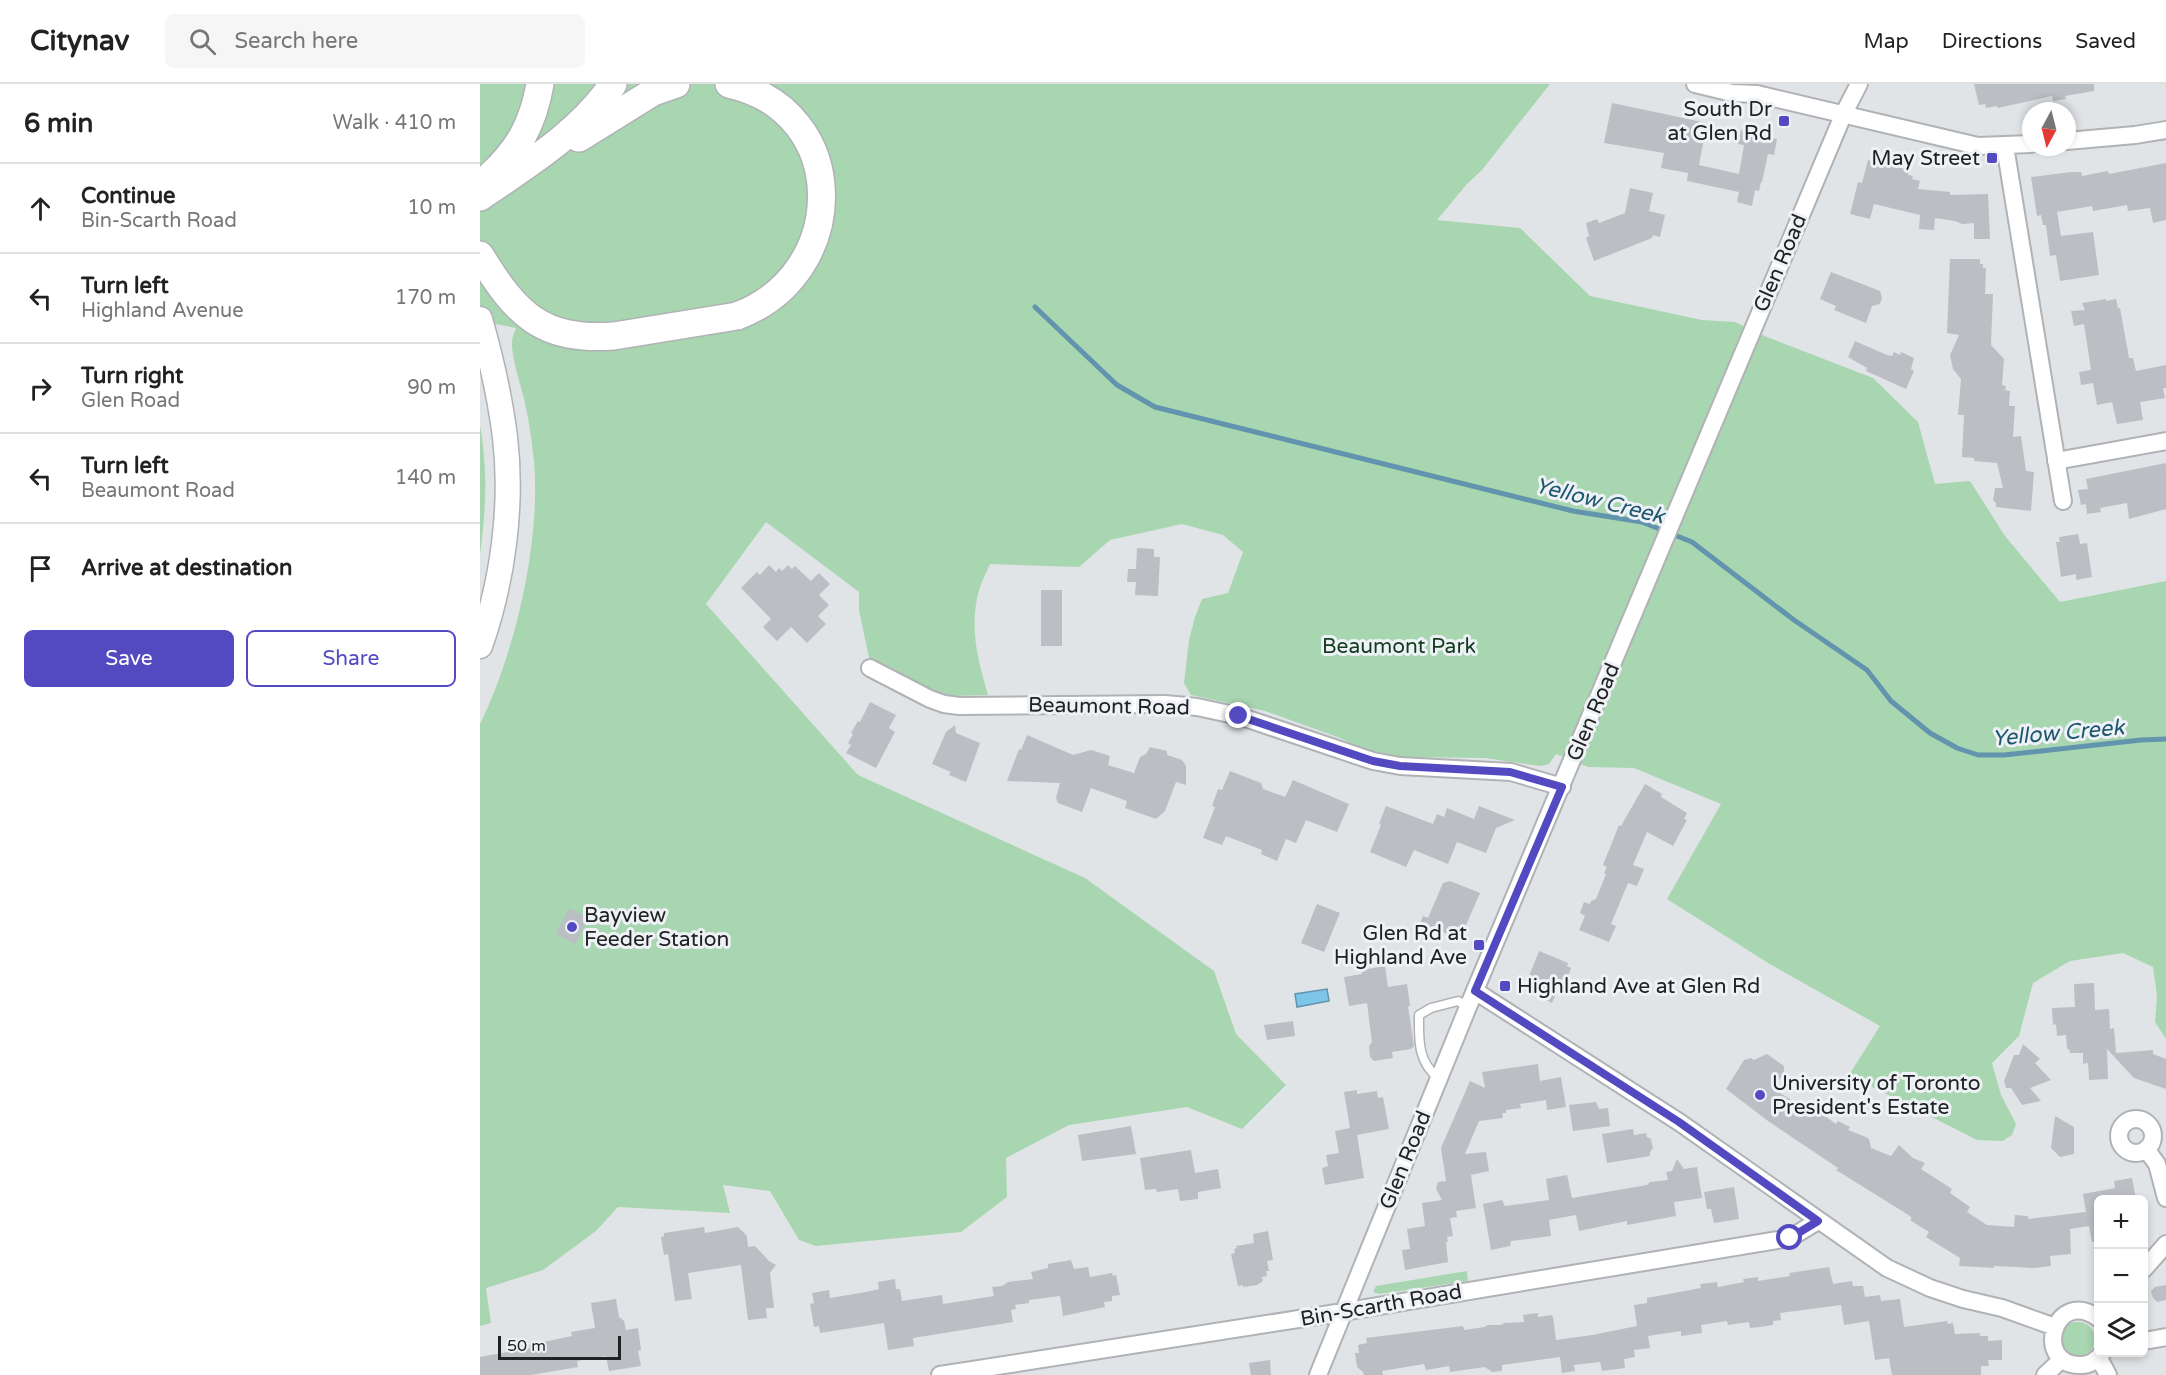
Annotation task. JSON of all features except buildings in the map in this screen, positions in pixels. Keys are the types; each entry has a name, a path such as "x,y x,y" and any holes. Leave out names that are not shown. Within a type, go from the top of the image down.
{"main road":[{"path":"488,184 513,153 526,131 536,110 540,84"},
{"path":"525,166 585,117 613,84"},
{"path":"488,184 579,138 653,92 676,84"},
{"path":"480,255 494,278 521,311 546,328 567,334 595,337 614,336 737,316 756,309 779,293 797,274 811,251 823,202 818,168 809,142 794,120 766,98 729,84"},
{"path":"480,319 497,387 505,437 507,479 499,572 480,646"}],"street":[{"path":"1695,84 1732,93 1756,94 1844,113 1978,146 2022,145"},
{"path":"1738,84 1756,94"},
{"name":"Glen Road","path":"1318,1375 1468,1007 1752,330 1858,84"},
{"path":"2076,140 2166,130"},
{"path":"2005,146 2063,501"},
{"path":"2056,461 2166,441"},
{"name":"Beaumont Road","path":"870,668 944,704 959,706 1165,704 1197,707 1261,722 1373,761 1400,766 1510,772 1562,787"},
{"path":"1475,991 1679,1122 1887,1268 1908,1279 1963,1299 2027,1316 2055,1327"},
{"path":"2146,1149 2157,1164 2166,1198"},
{"name":"Bin-Scarth Road","path":"940,1375 1790,1238 1818,1221"},
{"path":"2148,1264 2166,1244"},
{"path":"2094,1316 2084,1311 2075,1311 2060,1319 2055,1327 2053,1344 2062,1359 2076,1366 2092,1363 2099,1357"},
{"path":"2148,1340 2166,1337"},
{"path":"2102,1357 2108,1375"},
{"path":"2045,1375 2062,1359"}],"lane":[{"path":"1439,1079 1424,1063 1419,1015 1431,1008 1458,1001 1468,1007"}],"green space":[{"name":"Beaumont Park","path":"480,84 1550,84 1482,170 1437,220 1520,228 1590,296 1702,320 1735,322 1767,337 1873,378 1918,422 1935,484 1970,481 2005,536 2060,602 2166,581 2166,1039 2155,1022 2157,996 2153,967 2123,953 2070,961 2033,983 2019,1036 1992,1063 2001,1095 2016,1124 2012,1135 2003,1141 1977,1140 1849,1075 1880,1026 1768,963 1667,899 1721,804 1634,768 1588,767 1556,754 1549,764 1540,766 1485,758 1402,757 1365,750 1340,738 1265,711 1191,695 1184,683 1189,640 1195,617 1202,599 1228,593 1243,552 1223,535 1182,524 1110,540 1079,567 990,564 978,595 974,624 979,660 988,695 952,696 929,690 869,658 859,610 859,592 766,522 706,604 858,775 1085,878 1214,971 1236,1034 1286,1085 1242,1129 1187,1107 1069,1125 1006,1158 1007,1197 961,1232 816,1246 799,1240 770,1191 723,1185 730,1213 618,1207 596,1231 543,1270 486,1288 491,1323 480,1326 480,724 504,664 523,596 533,527 535,493 530,431 513,352 512,341 516,328 480,321"},
{"path":"480,425 485,490 480,554"},
{"path":"1467,1271 1468,1281 1379,1294 1373,1292 1376,1286"},
{"path":"2078,1322 2090,1327 2094,1342 2090,1351 2078,1356 2066,1351 2061,1339 2066,1327"}],"water":[{"path":"1327,989 1329,1001 1297,1007 1295,994"}],"waterway":[{"name":"Yellow Creek","path":"1035,307 1117,385 1155,407 1573,511 1642,522 1692,542 1794,620 1867,670 1891,701 1930,733 1957,748 1978,755 2004,755 2166,739"}],"place":[{"name":"South Dr at Glen Rd","path":"1784,121"},
{"name":"May Street","path":"1992,158"},
{"name":"Bayview Feeder Station","path":"572,927"},
{"name":"Glen Rd at Highland Ave","path":"1479,945"},
{"name":"Highland Ave at Glen Rd","path":"1505,986"},
{"name":"University of Toronto President's Estate","path":"1760,1095"}],"route":[{"path":"1239,716 1373,761 1400,766 1510,772 1562,787 1475,991 1679,1122 1818,1221 1790,1238"}]}
